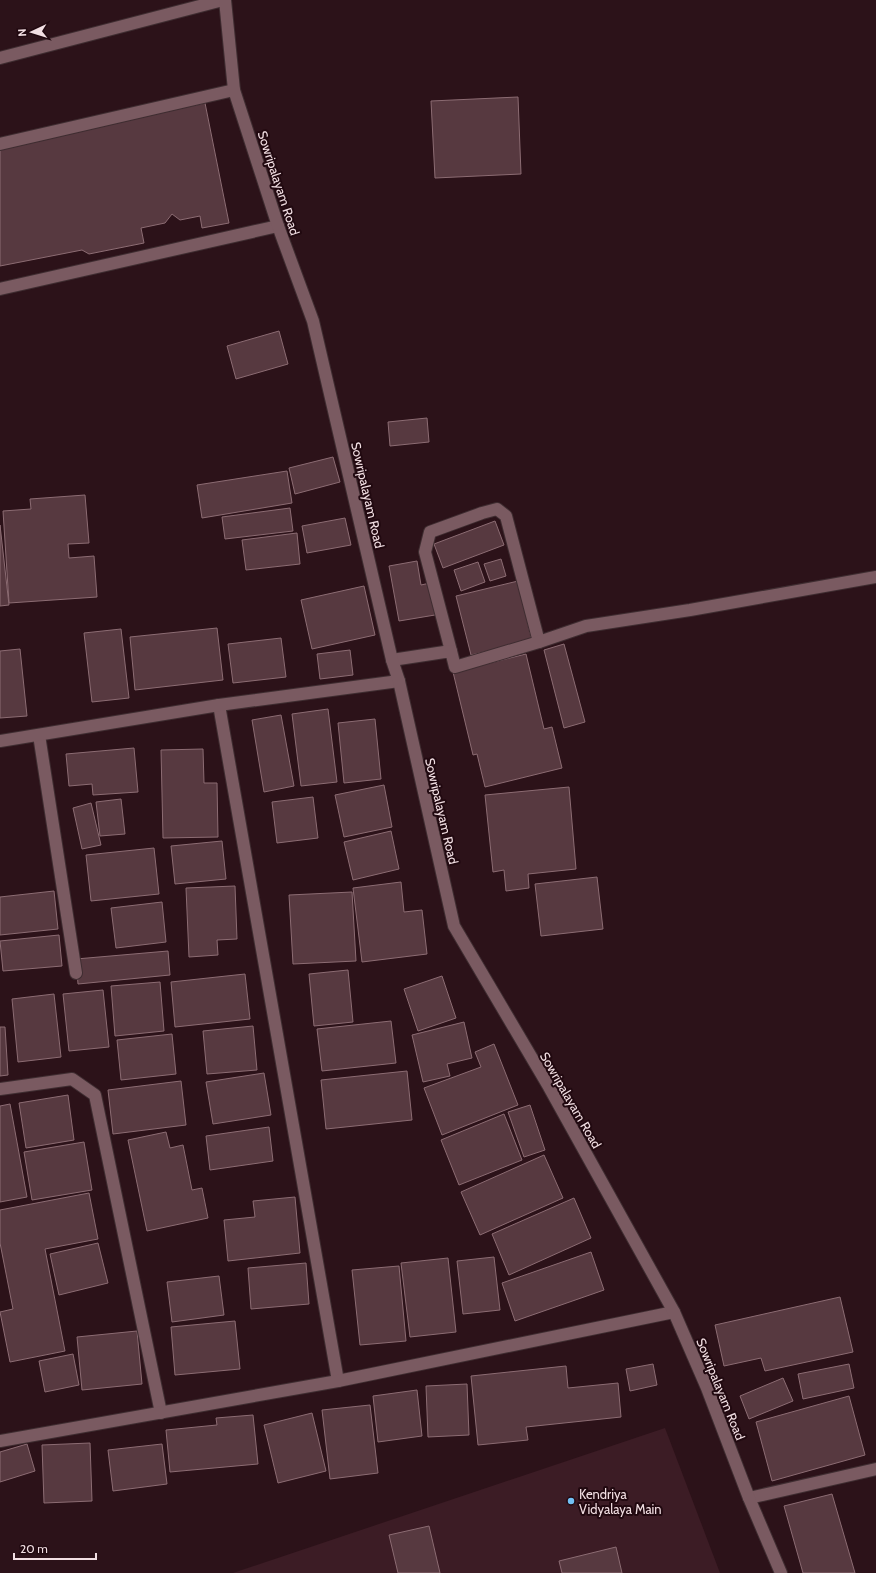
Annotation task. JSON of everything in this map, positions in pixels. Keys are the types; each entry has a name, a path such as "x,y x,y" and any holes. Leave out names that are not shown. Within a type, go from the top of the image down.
{"street":[{"path":"0,58 224,0"},
{"name":"Sowripalayam Road","path":"224,0 234,90 278,226 313,321 392,660 399,681 454,926 549,1087 674,1312 707,1388 749,1498 781,1573"},
{"path":"0,144 234,90"},
{"path":"0,289 278,226"},
{"path":"539,642 506,516 497,509 430,532 425,552 456,667 539,642 586,626 697,609 876,577"},
{"path":"392,660 451,651"},
{"path":"0,741 219,705 399,681"},
{"path":"219,705 338,1382"},
{"path":"39,735 76,973"},
{"path":"0,1089 72,1079 95,1095 161,1413"},
{"path":"0,1442 338,1382 674,1312"},
{"path":"749,1498 876,1469"}],"shaded area":[{"name":"Kendriya Vidyalaya Main","path":"665,1428 720,1573 233,1573"}],"building":[{"path":"518,97 521,174 435,178 431,101"},
{"path":"205,103 229,223 202,228 200,216 180,220 172,214 165,223 141,228 144,243 89,254 82,250 0,266 0,149 77,129"},
{"path":"279,331 288,364 236,379 227,346"},
{"path":"427,418 429,442 390,446 388,422"},
{"path":"333,457 340,482 295,494 289,468"},
{"path":"287,471 292,503 202,518 197,485"},
{"path":"85,495 89,543 68,544 69,558 94,556 97,597 9,603 3,511 31,509 30,499"},
{"path":"290,508 293,531 225,539 222,517"},
{"path":"345,518 351,545 307,553 302,526"},
{"path":"495,521 504,545 443,568 434,544"},
{"path":"0,525 9,605 0,606"},
{"path":"297,533 300,564 246,570 242,540"},
{"path":"501,559 506,576 490,581 484,564"},
{"path":"417,561 421,585 430,583 435,615 399,621 389,566"},
{"path":"478,562 485,582 461,591 454,570"},
{"path":"518,581 532,641 471,655 456,596"},
{"path":"364,586 375,635 312,649 301,600"},
{"path":"217,628 223,680 135,690 130,637"},
{"path":"121,629 129,698 92,702 84,633"},
{"path":"281,638 286,677 233,683 228,644"},
{"path":"564,644 585,722 564,728 544,650"},
{"path":"20,649 27,716 0,718 0,651"},
{"path":"350,650 353,675 320,679 317,654"},
{"path":"526,654 544,729 552,727 562,768 485,787 477,754 473,755 453,672"},
{"path":"328,709 337,782 301,786 292,714"},
{"path":"281,715 294,786 264,792 252,720"},
{"path":"375,719 381,779 344,783 338,723"},
{"path":"134,748 138,792 93,795 92,784 69,786 66,754"},
{"path":"203,749 204,783 217,783 218,837 163,838 161,750"},
{"path":"384,785 392,827 344,837 335,795"},
{"path":"569,787 576,869 528,874 529,888 506,891 504,870 493,872 485,795"},
{"path":"313,797 318,838 277,843 272,802"},
{"path":"121,799 125,834 100,836 96,802"},
{"path":"91,803 101,845 82,849 73,808"},
{"path":"391,831 399,869 353,880 344,842"},
{"path":"222,841 226,879 175,884 171,846"},
{"path":"154,848 159,894 91,901 86,855"},
{"path":"597,877 603,929 541,936 535,884"},
{"path":"401,882 404,912 422,910 427,954 362,962 353,888"},
{"path":"235,886 237,939 217,940 218,955 189,957 186,888"},
{"path":"54,891 58,929 0,935 0,897"},
{"path":"352,892 356,961 293,964 289,895"},
{"path":"162,902 166,942 116,948 111,908"},
{"path":"59,935 62,966 3,971 0,941"},
{"path":"168,951 170,975 78,984 76,959"},
{"path":"348,970 353,1022 314,1026 309,974"},
{"path":"245,974 250,1019 175,1027 171,982"},
{"path":"442,976 456,1018 418,1031 404,989"},
{"path":"160,982 164,1031 115,1036 111,986"},
{"path":"103,990 109,1047 69,1051 63,994"},
{"path":"54,994 61,1057 18,1062 12,999"},
{"path":"391,1021 396,1063 322,1071 317,1029"},
{"path":"464,1022 472,1058 447,1064 450,1076 423,1082 412,1035"},
{"path":"253,1026 257,1070 207,1074 203,1031"},
{"path":"0,1027 5,1027 8,1075 0,1076"},
{"path":"172,1034 176,1074 121,1080 117,1040"},
{"path":"494,1044 518,1105 442,1135 424,1088 481,1067 475,1052"},
{"path":"407,1071 412,1120 326,1129 321,1080"},
{"path":"264,1073 271,1115 213,1124 206,1082"},
{"path":"181,1081 186,1125 113,1134 108,1090"},
{"path":"68,1095 74,1140 26,1148 19,1103"},
{"path":"10,1104 27,1197 0,1202 0,1106"},
{"path":"530,1105 545,1150 524,1157 508,1112"},
{"path":"504,1114 522,1160 459,1185 441,1140"},
{"path":"269,1127 273,1161 210,1170 206,1136"},
{"path":"166,1132 170,1148 183,1145 192,1190 202,1188 208,1218 147,1231 128,1140"},
{"path":"84,1142 92,1190 32,1200 24,1152"},
{"path":"544,1155 563,1198 480,1235 461,1192"},
{"path":"89,1193 98,1239 45,1249 65,1351 10,1362 0,1312 13,1309 0,1243 0,1210"},
{"path":"295,1197 300,1253 228,1261 224,1220 255,1217 253,1201"},
{"path":"574,1198 591,1238 509,1275 492,1234"},
{"path":"98,1243 108,1283 59,1295 50,1254"},
{"path":"591,1252 604,1290 515,1321 502,1283"},
{"path":"494,1257 500,1310 463,1314 457,1261"},
{"path":"448,1258 456,1332 410,1337 401,1263"},
{"path":"306,1263 309,1304 251,1309 248,1268"},
{"path":"399,1266 406,1341 360,1345 352,1270"},
{"path":"219,1276 224,1315 172,1322 167,1282"},
{"path":"840,1297 853,1352 765,1371 761,1358 724,1366 715,1325"},
{"path":"235,1321 240,1369 175,1375 171,1327"},
{"path":"137,1331 142,1384 82,1390 77,1337"},
{"path":"73,1354 79,1385 45,1392 39,1361"},
{"path":"653,1364 657,1385 630,1391 626,1369"},
{"path":"849,1364 854,1388 803,1399 798,1374"},
{"path":"566,1366 568,1388 618,1383 621,1417 526,1427 528,1440 478,1445 471,1376"},
{"path":"783,1378 793,1401 749,1419 740,1396"},
{"path":"467,1384 469,1435 428,1437 426,1386"},
{"path":"417,1390 422,1436 378,1442 373,1396"},
{"path":"849,1396 865,1455 772,1481 756,1422"},
{"path":"370,1405 378,1473 330,1479 322,1410"},
{"path":"312,1413 326,1471 278,1483 264,1425"},
{"path":"253,1415 258,1464 170,1472 166,1430 217,1425 216,1418"},
{"path":"90,1443 92,1501 44,1503 42,1445"},
{"path":"27,1444 35,1471 0,1482 0,1452"},
{"path":"162,1444 167,1484 113,1491 108,1450"},
{"path":"832,1494 855,1573 803,1573 784,1506"},
{"path":"429,1526 440,1573 398,1573 389,1535"},
{"path":"616,1547 622,1573 562,1573 559,1561"}],"place":[{"name":"Kendriya Vidyalaya Main","path":"571,1501"}]}
